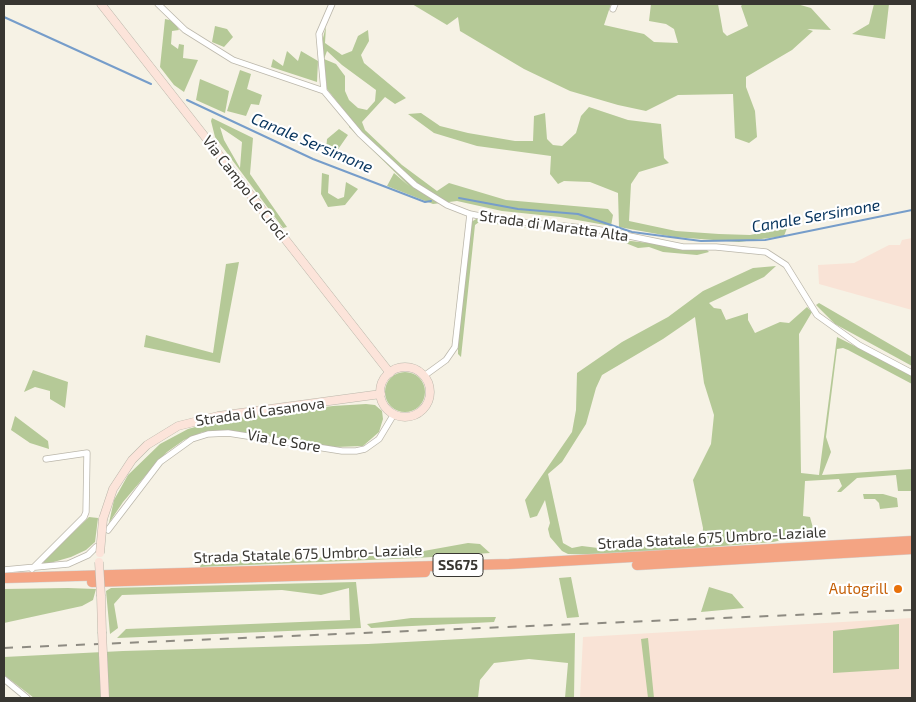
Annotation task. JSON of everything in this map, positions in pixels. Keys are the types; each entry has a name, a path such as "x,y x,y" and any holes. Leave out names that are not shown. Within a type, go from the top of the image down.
{"highway":[{"name":"Strada Statale 675 Umbro-Laziale","path":"4,578 509,564 912,542"},
{"name":"Strada Statale 675 Umbro-Laziale","path":"4,585 553,569 912,549"}],"street":[{"name":"Via Campo Le Croci","path":"101,4 390,373"},
{"path":"158,4 185,30 233,60 324,90 319,34 332,4"},
{"name":"Strada di Maratta Alta","path":"324,90 360,134 415,185 431,197 470,214 500,220 595,229 683,247 716,247 766,252 786,265 816,315 859,345 912,373"},
{"path":"424,376 446,360 455,346 470,214"},
{"path":"408,368 417,370 424,376 430,392 425,408 410,417 394,414 385,406 381,394 383,382 390,373 398,369 408,368"},
{"name":"Strada di Casanova","path":"105,698 98,550 103,519 113,488 132,460 147,445 178,426 218,416 381,394"},
{"name":"Via Le Sore","path":"108,530 160,462 192,439 208,434 228,433 342,451 356,451 365,449 379,440 394,414"},
{"path":"32,569 84,517 86,506 86,454 46,458"},
{"path":"4,570 32,569 68,564 98,550"},
{"path":"4,679 27,698"}],"shaded area":[{"path":"912,238 912,310 819,284 818,265 854,263 889,245 900,245 902,240"},
{"path":"912,618 912,698 580,698 583,637"}],"green space":[{"path":"412,4 611,4 604,25 644,34 654,42 678,43 674,29 666,24 649,21 651,4 718,4 723,32 727,36 748,26 741,6 743,4 797,4 811,8 831,30 807,29 813,31 792,50 746,77 746,87 755,111 757,137 749,143 735,138 733,94 678,95 646,111 618,105 570,91 524,69 460,31 458,17 447,25"},
{"path":"874,4 889,4 885,39 852,34 869,24"},
{"path":"165,19 174,21 179,30 172,31 171,44 178,49 179,44 184,45 183,58 198,60 184,92 174,85 160,67"},
{"path":"215,26 227,29 233,37 224,47 212,42"},
{"path":"326,26 325,43 342,55 352,51 358,36 368,30 369,41 361,55 364,63 406,98 395,104 385,97 362,122 365,130 402,165 437,191 449,183 506,200 608,209 613,215 611,226 560,217 502,211 457,201 433,204 387,186 394,173 409,186 349,127 350,118 327,89 322,42","holes":["327,51 342,65 376,90 375,101 367,110 358,108 349,100 345,91 345,76 336,64 324,59"]},
{"path":"287,51 298,61 301,51 318,61 317,82 271,67 273,59 283,66"},
{"path":"240,70 251,74 247,89 262,95 259,105 251,104 246,116 227,111"},
{"path":"200,79 229,91 225,113 196,100"},
{"path":"589,107 628,120 661,124 664,158 669,163 639,172 631,184 629,221 676,231 719,234 750,235 787,228 784,236 739,242 674,237 619,227 618,193 590,182 564,181 558,184 550,174 551,156 477,146 434,133 408,114 421,113 440,126 468,133 515,141 533,141 534,116 545,113 547,139 553,145 562,146 576,133 581,116"},
{"path":"212,118 253,138 250,174 287,227 283,228 215,137","holes":["220,127 242,142 240,168 224,140"]},
{"path":"339,129 348,135 332,158 326,151 327,139"},
{"path":"322,173 329,175 328,193 338,199 344,197 346,182 358,189 345,205 328,207 321,194"},
{"path":"478,218 529,228 479,222 475,225 461,357 458,354 458,343 471,222"},
{"path":"631,241 707,250 709,252 697,255 663,252 649,247 638,248 623,242"},
{"path":"239,262 220,363 144,347 146,335 213,353 226,264"},
{"path":"776,266 764,277 709,303 714,308 721,309 726,320 748,313 748,320 755,333 780,322 789,323 807,307 812,312 799,334 801,473 819,475 837,337 912,375 912,384 848,350 843,348 837,349 826,437 831,452 822,475 912,469 912,491 898,491 896,475 857,478 841,492 837,492 842,486 839,479 805,481 803,516 810,517 813,528 810,536 805,539 791,538 773,542 609,555 568,554 562,551 550,537 548,529 550,523 545,500 537,516 530,518 525,500 572,432 576,410 577,373 622,342 668,317 703,291 753,268","holes":["695,317 704,383 714,415 711,444 693,480 703,528 702,543 606,549 582,546 572,548 563,543 548,474 562,462 586,424 596,388 602,375 663,339"]},
{"path":"819,303 912,357 912,366 835,324 816,305"},
{"path":"33,370 68,382 65,408 50,399 50,391 35,387 24,392"},
{"path":"409,372 416,375 422,381 425,392 424,400 416,409 409,412 401,412 394,409 386,400 385,388 388,381 397,373"},
{"path":"375,405 382,411 383,419 379,432 363,446 335,447 234,431 203,432 184,440 167,452 146,475 123,502 109,523 114,500 128,475 160,444 188,429 221,420 333,406"},
{"path":"15,416 48,441 49,449 30,443 11,430"},
{"path":"863,494 883,494 897,498 898,507 880,509 879,503 875,499 864,499"},
{"path":"89,517 98,518 95,542 86,550 71,557 43,565 44,560"},
{"path":"468,543 480,544 490,553 200,567 202,562 407,554"},
{"path":"571,577 579,617 567,618 559,578"},
{"path":"356,582 361,628 117,638 126,629 350,620 349,588 321,595 282,590 122,595 114,604 118,628 110,634 106,591 111,588"},
{"path":"709,587 732,594 744,608 701,612"},
{"path":"4,589 96,589 93,600 82,606 4,623"},
{"path":"496,617 494,622 371,628 367,624 411,618"},
{"path":"899,624 899,669 833,673 833,631"},
{"path":"575,633 574,698 565,698 568,663 529,659 494,663 480,680 478,698 34,698 4,675 4,657 123,651 368,644"},
{"path":"648,638 654,698 648,698 641,639"}],"waterway":[{"name":"Canale Sersimone","path":"4,17 151,84"},
{"name":"Canale Sersimone","path":"187,100 313,159 425,202 431,201"},
{"name":"Canale Sersimone","path":"459,198 518,209 578,214 632,232 701,241 765,240 912,210"}],"railway":[{"path":"4,648 912,610"}],"place":[{"name":"Autogrill","path":"898,589"}]}
